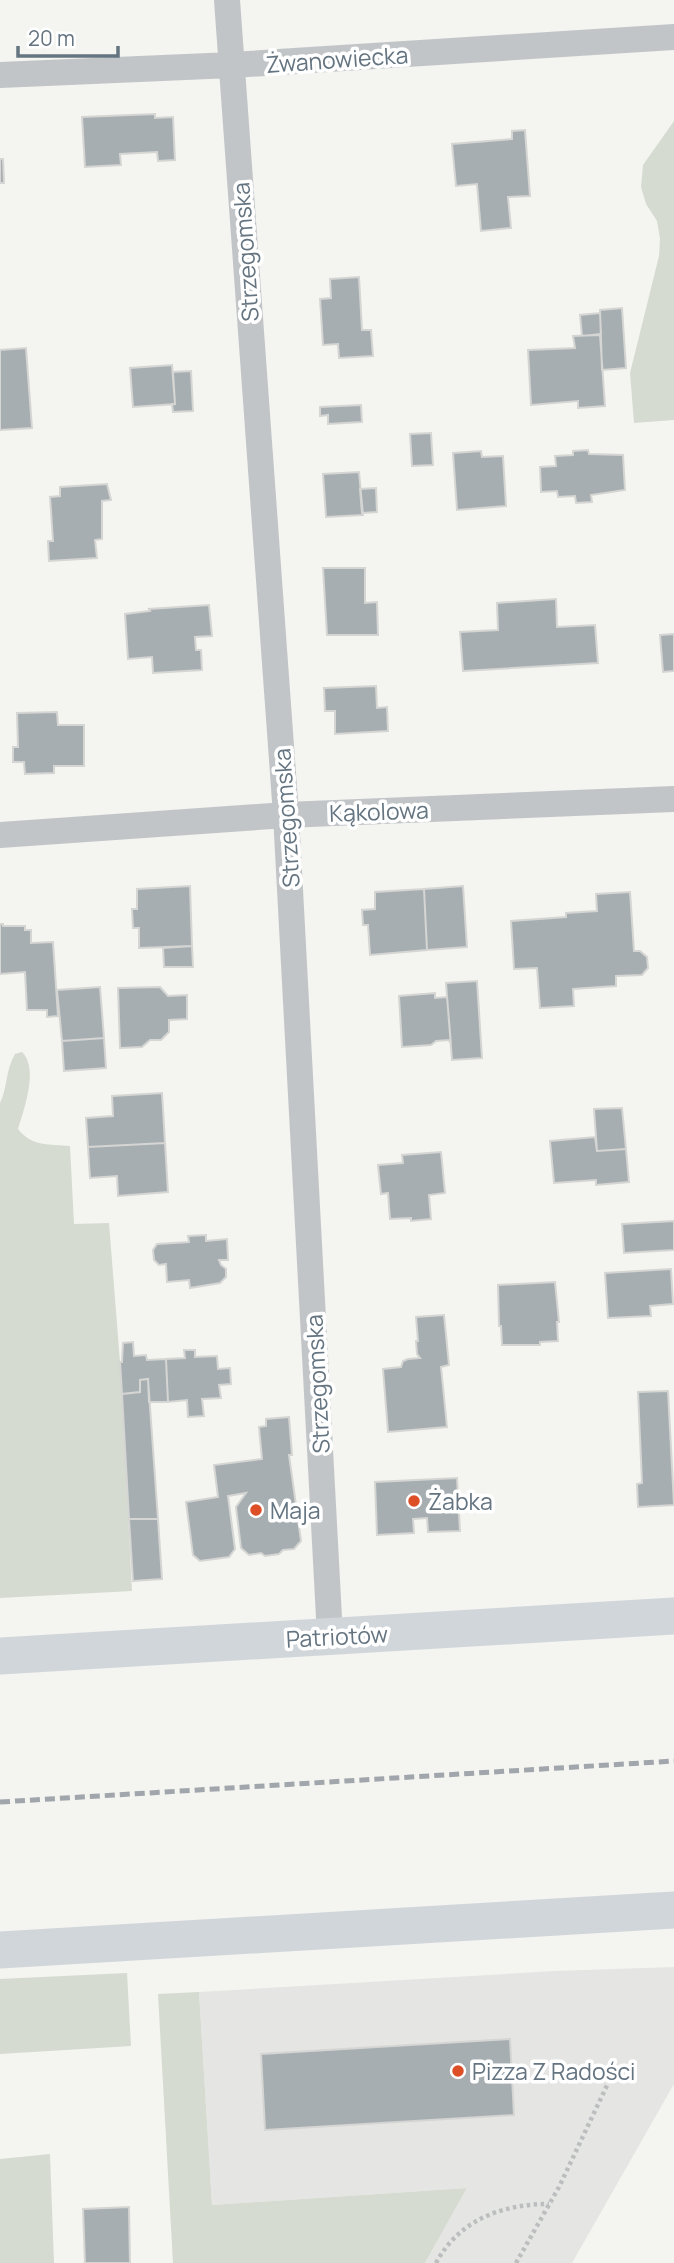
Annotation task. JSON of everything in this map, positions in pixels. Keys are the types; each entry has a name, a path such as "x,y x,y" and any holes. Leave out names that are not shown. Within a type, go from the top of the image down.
{"main road":[{"name":"Patriotów","path":"0,1656 674,1616"},
{"path":"0,1950 674,1910"}],"street":[{"name":"Strzegomska","path":"227,0 286,815 330,1636"},
{"name":"Żwanowiecka","path":"0,75 232,65 674,37"},
{"name":"Kąkolowa","path":"0,835 286,815 674,799"}],"path":[{"path":"516,2263 550,2204 611,2077"},
{"path":"436,2263 447,2245 481,2216 532,2204 550,2204"}],"shaded area":[{"path":"674,121 674,420 634,423 630,373 659,256 660,239 657,221 646,204 641,187 643,165"},
{"path":"22,1052 27,1059 30,1079 18,1129 35,1142 70,1146 74,1224 109,1223 120,1362 132,1591 0,1598 0,1103 12,1060 15,1054"},
{"path":"674,1967 674,2084 572,2263 425,2263 467,2188 212,2205 199,1992 555,1971"},
{"path":"127,1973 131,2046 0,2054 0,1979"},
{"path":"199,1992 212,2205 467,2188 425,2263 173,2263 158,1994"},
{"path":"50,2154 54,2263 0,2263 0,2159"}],"building":[{"path":"155,114 155,118 173,117 175,160 158,161 157,152 120,154 121,165 85,167 82,117"},
{"path":"525,130 530,196 508,197 511,228 481,231 477,184 456,186 452,144 512,139 512,131"},
{"path":"0,159 3,159 4,183 0,183"},
{"path":"359,277 362,330 371,330 373,356 339,358 338,344 323,345 320,299 331,298 330,279"},
{"path":"622,308 626,368 602,370 600,310"},
{"path":"600,313 601,334 582,336 580,315"},
{"path":"600,335 605,406 578,408 578,401 531,405 528,350 575,348 573,336"},
{"path":"26,348 32,428 0,430 0,350"},
{"path":"172,365 175,404 133,407 130,368"},
{"path":"191,371 193,411 173,412 173,372"},
{"path":"361,405 362,422 328,424 328,415 320,416 320,407"},
{"path":"431,433 433,465 412,466 410,434"},
{"path":"588,450 589,454 623,455 625,490 591,495 592,502 576,503 575,496 558,497 557,491 541,492 540,467 556,466 555,456 573,455 573,451"},
{"path":"481,451 482,457 503,456 506,506 457,510 453,453"},
{"path":"359,472 363,515 326,517 323,474"},
{"path":"107,484 111,500 102,501 102,539 95,540 97,558 49,561 48,541 53,541 50,497 60,496 60,487"},
{"path":"376,488 377,512 362,513 360,489"},
{"path":"323,568 365,568 365,603 377,602 378,635 327,635"},
{"path":"556,599 557,627 595,625 598,663 463,671 460,632 498,630 497,603"},
{"path":"209,605 212,636 195,637 196,650 201,650 202,670 153,673 152,657 128,659 125,614 150,611 149,609"},
{"path":"674,634 674,671 663,672 660,635"},
{"path":"376,686 377,708 387,707 388,731 335,734 335,711 325,711 324,688"},
{"path":"57,712 58,725 84,725 84,766 54,766 54,773 25,774 24,762 13,762 13,747 18,747 17,713"},
{"path":"190,886 192,946 139,948 139,928 133,928 132,909 137,909 137,889"},
{"path":"463,886 467,947 427,950 424,889"},
{"path":"424,889 427,950 370,955 368,925 363,925 362,910 375,909 375,892"},
{"path":"630,892 634,951 640,951 647,957 648,968 642,975 616,976 616,986 573,989 574,1006 540,1008 537,968 514,969 511,921 566,917 566,913 597,911 596,894"},
{"path":"0,924 25,926 25,930 31,930 31,943 53,942 58,1016 47,1017 47,1010 27,1010 25,972 0,974"},
{"path":"192,946 193,967 164,967 163,948"},
{"path":"477,981 482,1058 452,1060 446,983"},
{"path":"100,987 104,1038 62,1041 57,990"},
{"path":"160,987 168,996 187,995 187,1019 169,1020 169,1032 161,1040 150,1040 142,1047 120,1048 118,988"},
{"path":"435,993 435,998 447,997 451,1044 449,1040 436,1041 431,1045 402,1047 399,996"},
{"path":"104,1038 106,1068 64,1071 62,1041"},
{"path":"162,1093 165,1143 88,1147 86,1118 113,1116 112,1096"},
{"path":"622,1108 626,1149 597,1151 594,1109"},
{"path":"595,1137 597,1151 626,1149 629,1182 596,1185 596,1180 554,1183 550,1141"},
{"path":"165,1143 168,1192 118,1196 117,1176 90,1178 88,1147"},
{"path":"441,1152 445,1193 429,1195 431,1219 390,1219 388,1193 381,1194 378,1165 403,1163 402,1155"},
{"path":"674,1221 674,1250 624,1253 622,1224"},
{"path":"206,1235 206,1241 227,1239 228,1260 219,1260 226,1269 226,1277 220,1283 190,1288 189,1280 167,1282 166,1264 159,1265 154,1260 153,1250 157,1244 189,1242 188,1236"},
{"path":"671,1269 673,1304 650,1306 651,1316 608,1318 605,1273"},
{"path":"555,1282 558,1341 540,1342 540,1345 502,1345 498,1285"},
{"path":"444,1315 449,1365 441,1367 447,1427 388,1432 383,1369 401,1367 403,1361 420,1358 417,1354 416,1317"},
{"path":"133,1342 134,1356 146,1355 147,1360 166,1359 168,1402 149,1402 148,1379 140,1380 140,1392 122,1394 120,1362 123,1343"},
{"path":"184,1350 195,1350 195,1357 217,1356 218,1369 230,1368 231,1384 219,1385 221,1398 202,1399 204,1416 188,1417 187,1400 168,1402 166,1359 185,1358"},
{"path":"148,1379 158,1519 129,1519 122,1394 140,1392 140,1380"},
{"path":"668,1391 674,1505 638,1507 637,1484 642,1483 638,1392"},
{"path":"289,1417 292,1455 289,1455 301,1541 294,1549 283,1550 279,1554 249,1555 241,1548 236,1507 246,1493 228,1496 235,1549 229,1557 200,1561 193,1555 186,1502 218,1497 214,1465 262,1459 259,1427 266,1426 266,1419"},
{"path":"457,1478 460,1531 428,1532 427,1518 413,1519 414,1533 377,1535 375,1482"},
{"path":"129,1519 158,1519 162,1579 133,1581"},
{"path":"510,2039 514,2115 265,2130 261,2054"},
{"path":"129,2207 130,2263 85,2263 83,2209"}],"railway":[{"path":"0,1802 674,1761"}],"place":[{"name":"Żabka","path":"414,1501"},
{"name":"Maja","path":"256,1510"},
{"name":"Pizza Z Radości","path":"458,2071"}]}
